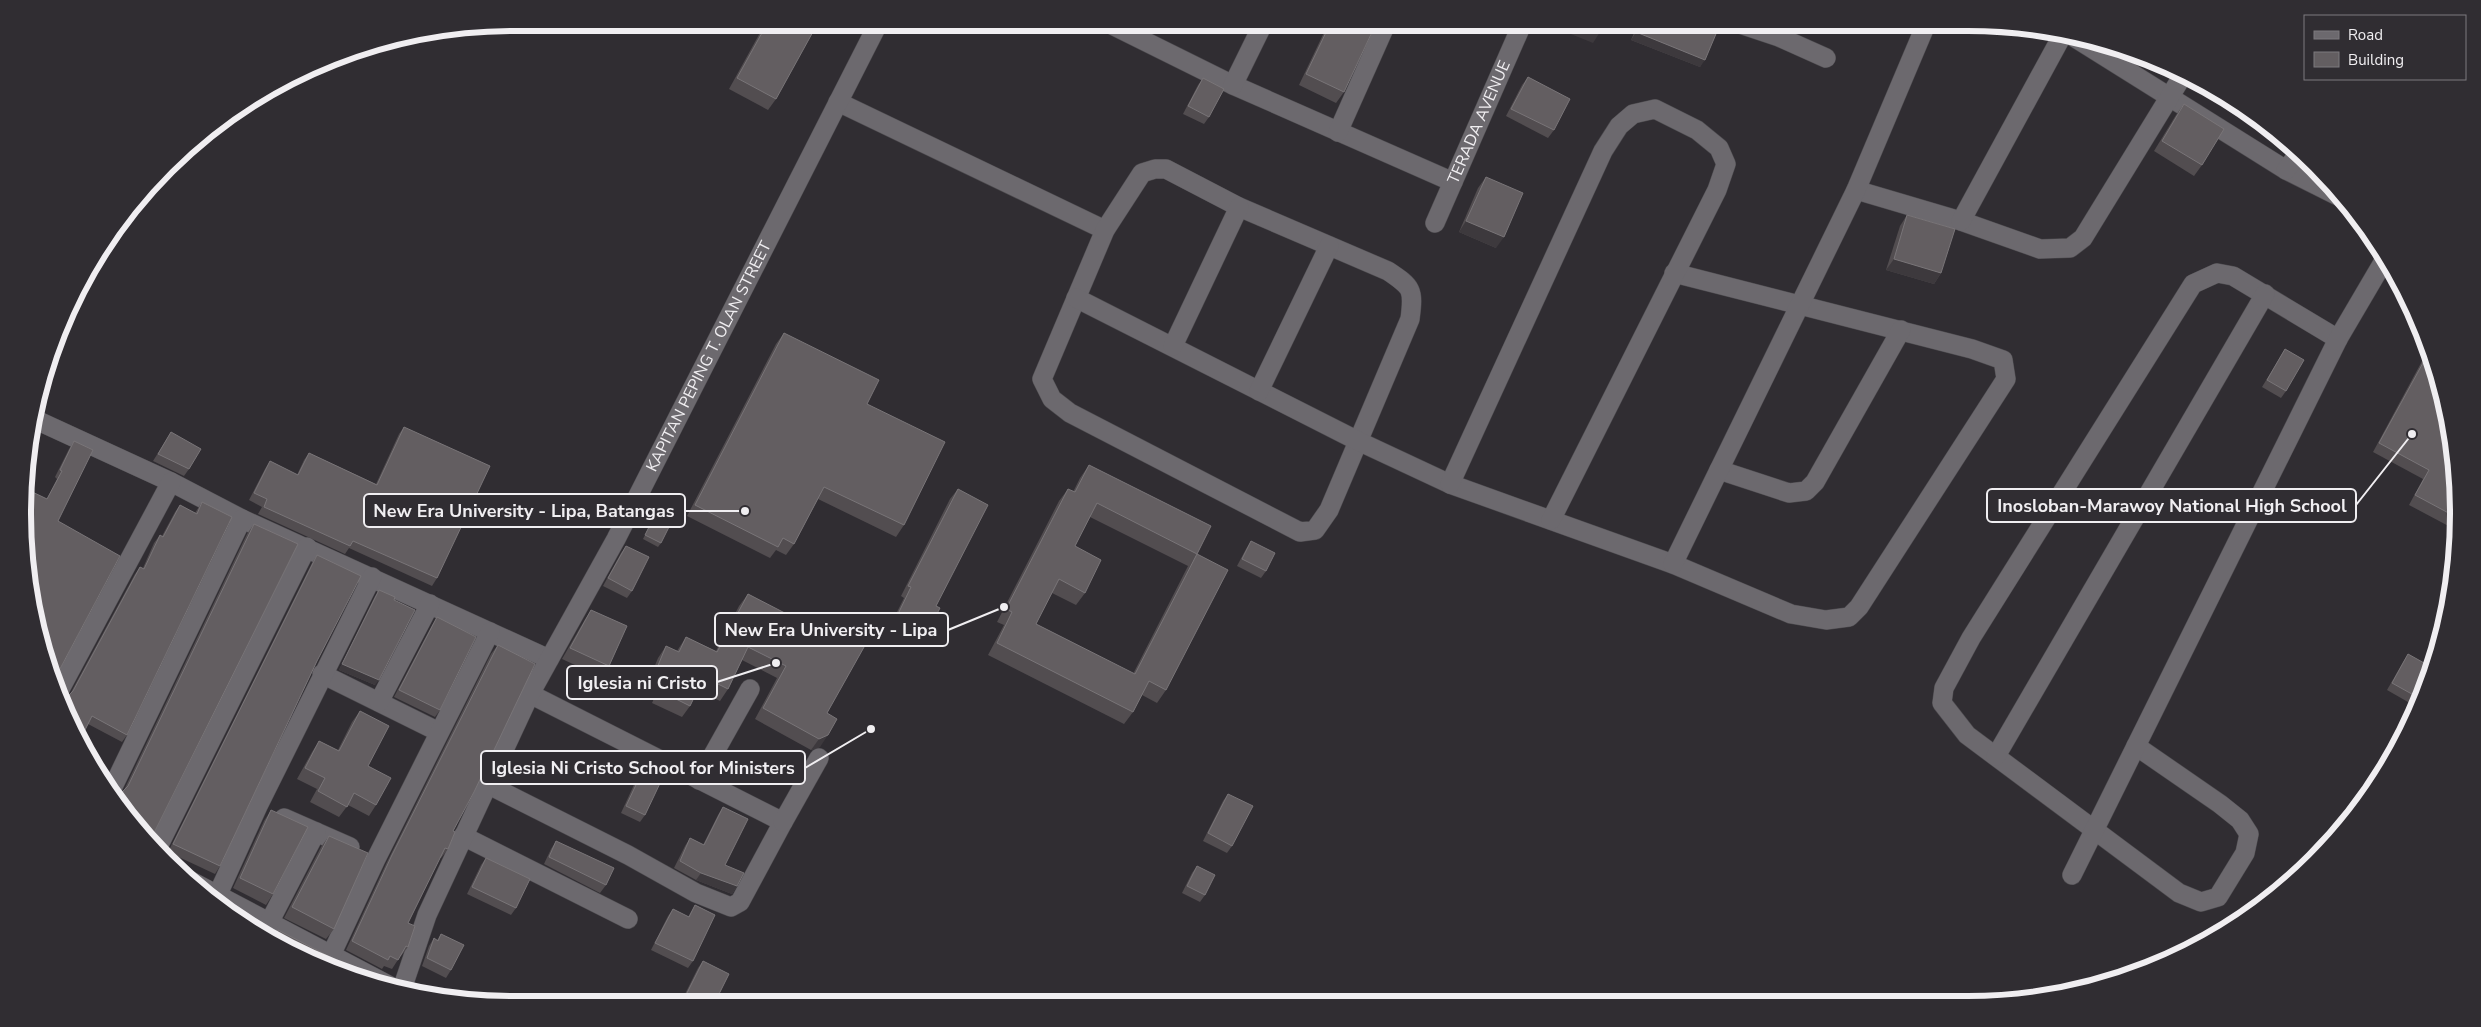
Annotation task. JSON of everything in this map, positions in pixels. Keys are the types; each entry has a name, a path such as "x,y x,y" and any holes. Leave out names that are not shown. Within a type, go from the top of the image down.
{"street":[{"name":"KAPITAN PEPING T. OLAN STREET","path":"404,983 427,915 530,694 616,539 874,31"},
{"path":"1142,31 1233,85 1453,182"},
{"path":"1233,85 1260,31"},
{"path":"1338,132 1383,31"},
{"name":"TERADA AVENUE","path":"1435,223 1519,31"},
{"path":"1784,31 1826,58"},
{"path":"1673,564 1856,190 1923,31"},
{"path":"1961,221 2059,41"},
{"path":"2092,48 2286,170 2324,189"},
{"path":"1856,190 1961,221 2040,249 2070,248 2083,238 2179,80"},
{"path":"838,102 1105,230"},
{"path":"1450,484 1602,151 1619,126 1633,114 1655,109 1697,130 1719,148 1726,164 1717,190 1674,272 1551,520"},
{"path":"2286,170 2294,159"},
{"path":"1155,169 1166,169 1239,207 1388,271 1408,284 1413,298 1410,318 1329,510 1315,530 1300,532 1070,413 1052,399 1042,379 1105,230 1142,174 1155,169"},
{"path":"1172,346 1239,207"},
{"path":"1259,391 1329,246"},
{"path":"2072,875 2338,339 2381,266"},
{"path":"1076,298 1358,441 1450,484 1673,564 1791,614 1826,620 1849,617 1860,607 2006,379 2002,360 1972,349 1674,272"},
{"path":"2136,746 2240,820 2249,834 2245,853 2218,897 2201,902 2179,893 2096,829 1967,735 1942,703 1944,688 1971,638 2193,284 2217,273 2233,276 2338,339"},
{"path":"1996,756 2265,294"},
{"path":"1719,470 1789,493 1806,491 1815,482 1901,330"},
{"path":"40,422 171,482 242,518 550,659"},
{"path":"63,684 171,482"},
{"path":"114,783 242,518"},
{"path":"160,841 308,547"},
{"path":"366,972 218,894 322,674 372,577"},
{"path":"379,702 430,604"},
{"path":"332,953 376,859 490,632"},
{"path":"322,674 439,732"},
{"path":"699,780 750,689"},
{"path":"530,694 783,822"},
{"path":"487,784 628,855 696,893 731,907 740,902 819,758"},
{"path":"258,806 376,859"},
{"path":"270,921 316,832"},
{"path":"463,836 628,919"}],"building":[{"path":"763,31 813,31 776,99 737,78"},
{"path":"1327,31 1373,31 1344,92 1306,74"},
{"path":"1636,31 1717,31 1705,60"},
{"path":"1528,77 1570,99 1554,130 1511,109"},
{"path":"1203,78 1224,89 1209,117 1188,106"},
{"path":"2184,104 2224,129 2202,165 2162,141"},
{"path":"1486,177 1523,193 1504,237 1466,221"},
{"path":"1907,215 1955,229 1941,273 1894,259"},
{"path":"784,333 879,380 867,404 945,442 904,525 824,487 794,544 783,538 778,547 695,505"},
{"path":"2285,349 2304,360 2286,391 2267,380"},
{"path":"2425,360 2433,389 2446,451 2450,514 2415,495 2429,470 2379,443"},
{"path":"404,427 490,466 437,578 353,541 350,546 264,507 267,499 254,493 270,461 298,475 309,453 377,485"},
{"path":"171,432 201,449 189,469 158,454"},
{"path":"74,441 93,450 58,521 120,556 58,672 48,638 35,576 31,514 32,492 47,499 62,471 60,470"},
{"path":"1089,465 1211,526 1197,554 1228,570 1166,690 1149,681 1133,712 997,643 1012,612 1006,609 1068,489 1075,492","holes":["1097,503 1197,554 1135,674 1036,624 1059,579 1085,593 1101,560 1075,546"]},
{"path":"958,489 988,505 936,606 940,608 930,627 899,612 911,587 908,586"},
{"path":"202,502 232,517 127,735 92,716 84,732 67,695 73,691 140,567 144,569 160,535 163,537 180,505 197,514"},
{"path":"655,515 671,523 661,543 645,535"},
{"path":"254,524 298,544 154,834 122,794 128,786"},
{"path":"1251,541 1275,553 1266,571 1242,559"},
{"path":"626,546 649,557 632,591 608,578"},
{"path":"317,555 361,576 317,661 220,866 173,844"},
{"path":"379,590 395,597 394,600 415,610 379,680 342,664"},
{"path":"748,594 808,625 811,619 841,634 845,627 868,640 827,713 837,719 828,735 819,739 763,708 786,666 748,647 728,689 704,677 690,706 660,691 669,673 657,668 666,646 679,652 686,637 717,652"},
{"path":"591,610 627,626 609,666 570,648"},
{"path":"437,617 476,637 440,710 399,690"},
{"path":"498,645 535,664 474,792 453,831 455,832 448,849 445,848 408,923 415,926 408,947 406,946 398,960 390,956 388,960 352,941 392,855"},
{"path":"2408,654 2426,664 2414,695 2392,683"},
{"path":"360,711 389,726 368,766 391,778 376,805 354,793 347,807 318,791 325,778 305,768 319,741 339,751"},
{"path":"644,768 663,777 645,815 626,806"},
{"path":"1228,794 1253,806 1232,846 1208,833"},
{"path":"723,807 748,819 725,865 744,873 737,886 701,873 680,861 690,838 704,845"},
{"path":"271,810 308,827 273,894 240,878"},
{"path":"329,836 368,853 334,929 292,907"},
{"path":"556,841 614,868 606,885 549,857"},
{"path":"486,858 530,879 516,908 472,887"},
{"path":"1197,866 1215,875 1205,895 1187,886"},
{"path":"695,905 715,915 693,961 655,943 673,909 689,917"},
{"path":"278,930 349,967 300,946 276,933"},
{"path":"441,934 464,945 451,970 427,958 434,938 438,941"},
{"path":"703,961 729,974 718,996 686,996"}],"place":[{"name":"Inosloban-Marawoy National High School","path":"2412,434"},
{"name":"New Era University - Lipa, Batangas","path":"745,511"},
{"name":"New Era University - Lipa","path":"1004,607"},
{"name":"Iglesia ni Cristo","path":"776,663"},
{"name":"Iglesia Ni Cristo School for Ministers","path":"871,729"}]}
